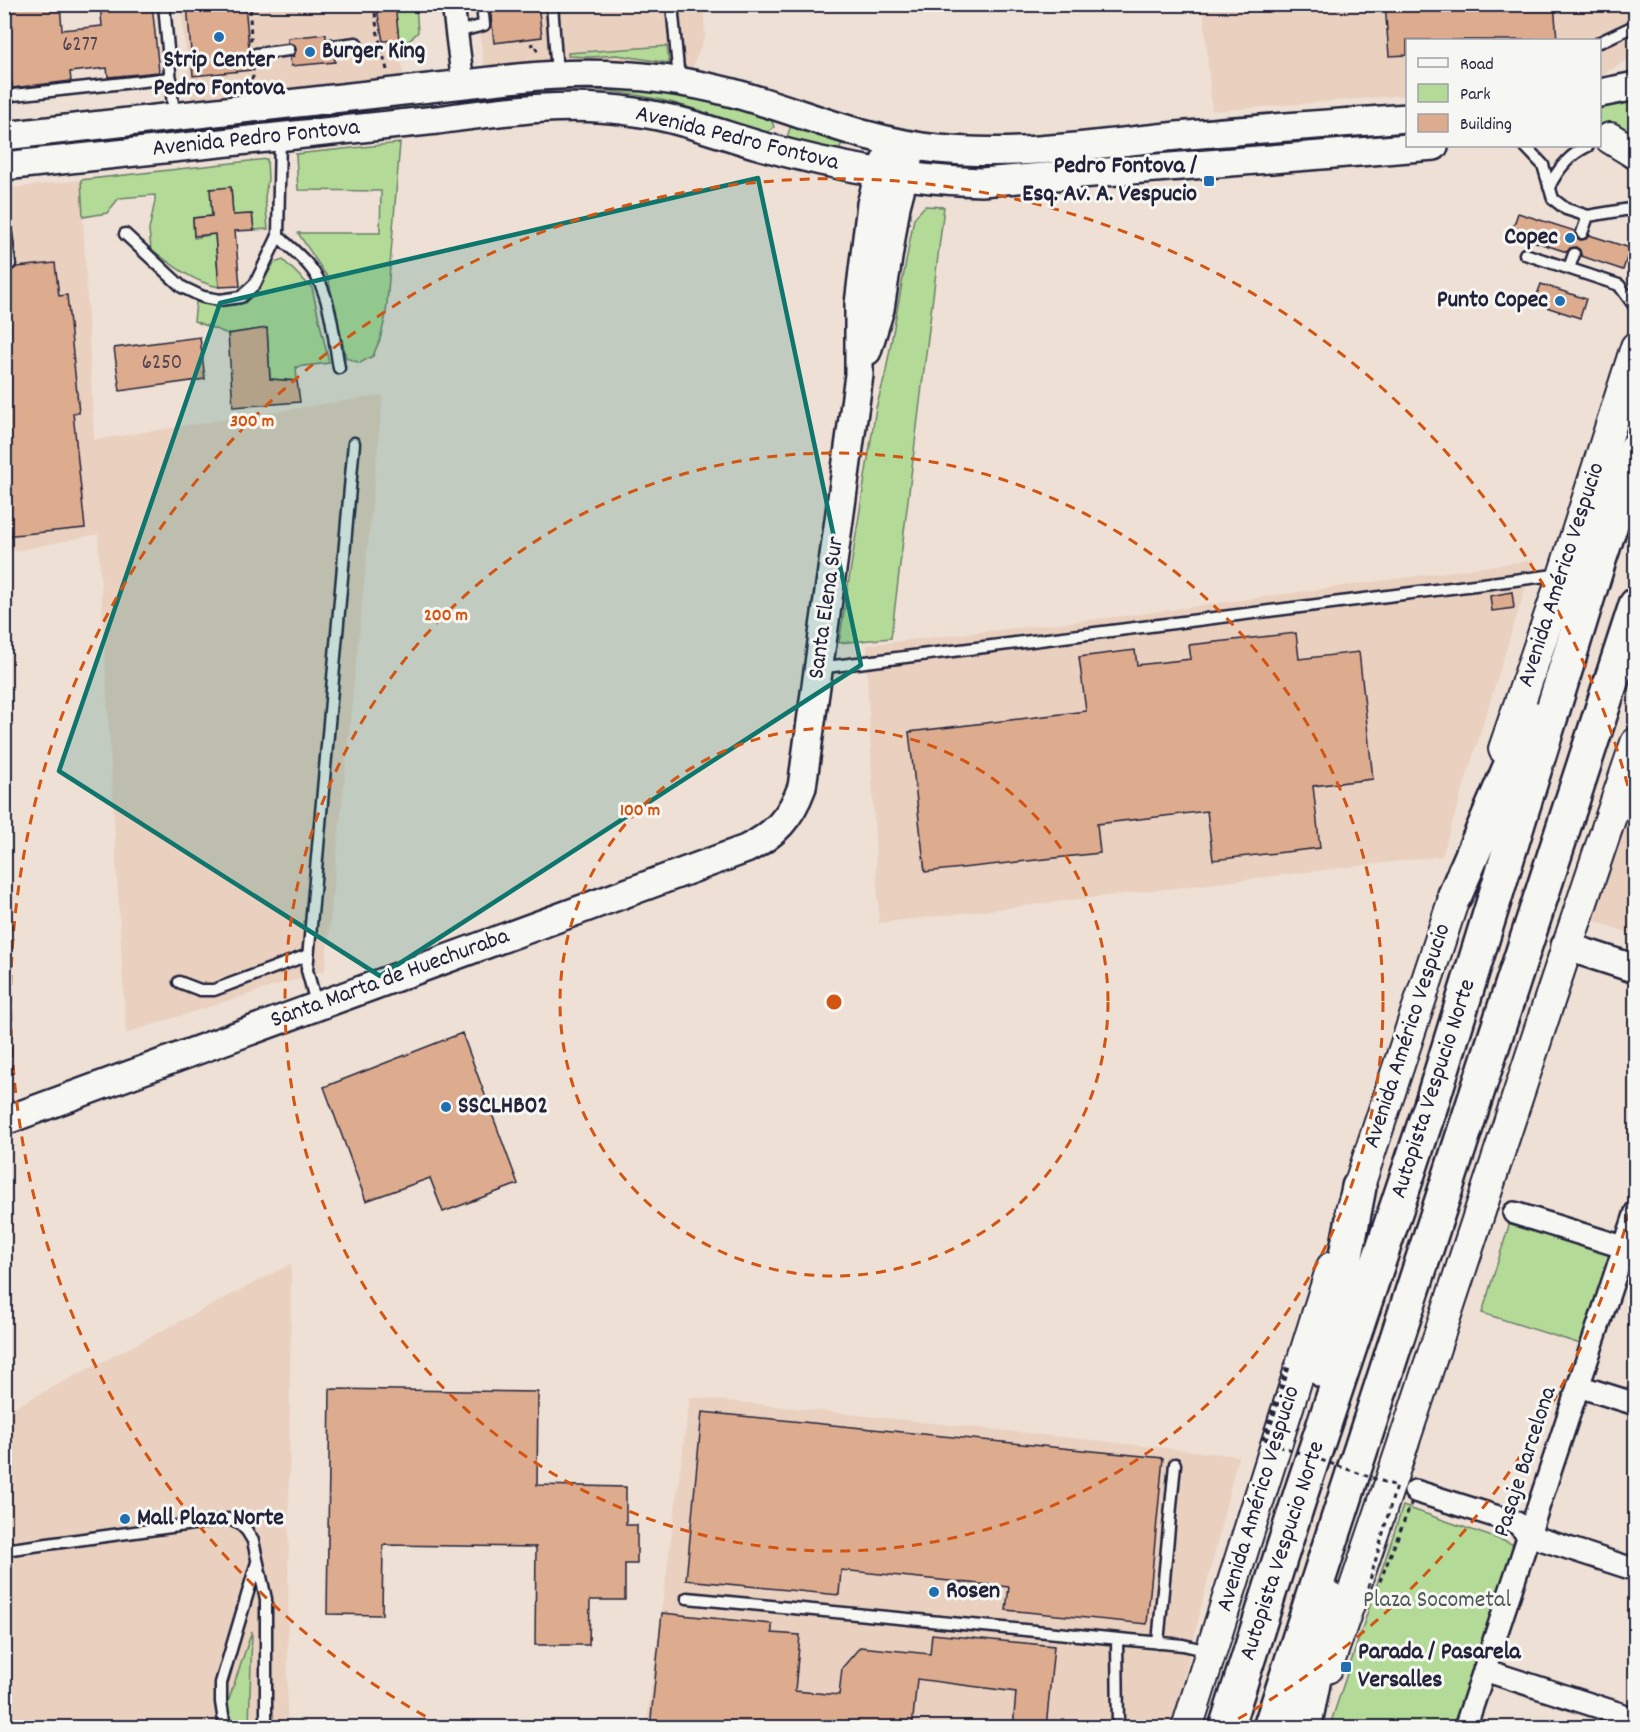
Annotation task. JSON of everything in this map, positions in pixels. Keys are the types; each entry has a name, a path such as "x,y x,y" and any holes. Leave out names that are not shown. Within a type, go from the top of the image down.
{"highway":[{"name":"Autopista Vespucio Norte","path":"1226,1728 1302,1490 1431,1105 1635,449"},
{"path":"1455,895 1600,557"},
{"name":"Autopista Vespucio Norte","path":"1270,1728 1635,604"},
{"path":"1302,1490 1359,1187"},
{"path":"1305,1728 1363,1438"}],"main road":[{"path":"1606,141 1635,154"},
{"name":"Avenida Américo Vespucio","path":"1187,1728 1299,1367 1563,574 1635,347"},
{"path":"1305,1728 1393,1479 1565,946 1635,743"}],"street":[{"path":"453,4 463,84"},
{"name":"Avenida Pedro Fontova","path":"4,136 463,84 547,67 679,80 733,93 903,144 960,151 1030,150 1217,132 1406,118"},
{"path":"1601,93 1635,86"},
{"path":"758,145 769,140 780,129 780,119 774,106"},
{"name":"Avenida Pedro Fontova","path":"4,166 506,111 566,107 614,109 663,117 840,166 892,175 981,182 1421,147"},
{"name":"Santa Elena Sur","path":"774,832 795,806 802,787 859,375 880,309 896,206 892,175 903,144"},
{"name":"Santa Marta de Huechuraba","path":"4,1120 746,849 774,832"},
{"path":"1565,946 1635,969"},
{"name":"Pasaje Barcelona","path":"1465,1728 1578,1386 1630,1249 1635,1212"},
{"path":"1514,1213 1630,1249"},
{"path":"1578,1386 1635,1404"},
{"path":"1414,1495 1517,1523 1528,1535 1635,1570"},
{"path":"1484,1670 1635,1719"}],"lane":[{"path":"164,4 174,117"},
{"path":"457,32 484,25 482,4"},
{"path":"547,67 552,4"},
{"path":"672,4 679,80"},
{"path":"1601,41 1635,25"},
{"path":"333,46 356,43"},
{"path":"256,54 289,50"},
{"path":"4,96 171,78"},
{"path":"125,234 183,287 203,297 220,300 241,297 255,284 278,236 280,137"},
{"path":"1526,147 1543,165 1553,199 1566,209 1588,216 1633,209"},
{"path":"1549,188 1563,165 1573,155 1592,147"},
{"path":"1582,233 1588,216"},
{"path":"4,219 10,264"},
{"path":"278,236 300,256 319,280 328,308 339,368"},
{"path":"1525,254 1619,285 1635,308"},
{"path":"1569,268 1574,254"},
{"path":"317,1006 308,977 308,955 354,443"},
{"path":"818,668 1563,574"},
{"path":"179,982 200,990 214,990 308,955"},
{"path":"1158,1643 1175,1464"},
{"path":"4,1550 229,1519 240,1524 253,1541 266,1599 266,1728"},
{"path":"225,1728 221,1683 257,1562"},
{"path":"687,1598 1183,1645 1211,1651"},
{"path":"1117,1639 1118,1728"}],"path":[{"path":"374,4 377,30 389,78"},
{"path":"530,45 536,44 547,67"},
{"path":"1263,1440 1287,1366 1289,1367 1266,1442 1396,1486 1366,1595 1374,1596 1414,1495"}],"highlighted area":[{"path":"758,178 861,665 380,976 59,771 220,303"}],"shaded area":[{"path":"181,5 395,5 404,81 191,102"},
{"path":"476,5 703,5 705,36 691,71 653,65 566,60 485,72"},
{"path":"1203,5 1635,5 1635,55 1601,75 1601,39 1406,39 1406,95 1212,111"},
{"path":"81,180 94,440 383,395 325,970 126,1033 98,534 5,553 4,189"},
{"path":"1534,560 1442,856 879,923 867,645 1132,615"},
{"path":"1635,794 1635,935 1592,920"},
{"name":"Mall Plaza Norte","path":"291,1264 287,1727 5,1728 5,1412"},
{"name":"Rosen","path":"690,1397 1238,1456 1172,1727 646,1728"}],"green space":[{"path":"395,5 416,5 418,32 409,41 399,42"},
{"path":"667,46 669,63 617,55 568,56 568,53"},
{"path":"583,85 659,88 770,116 774,127 765,134 684,106 630,94 603,91 545,91 545,88"},
{"path":"1635,99 1635,131 1601,129 1601,106"},
{"path":"432,100 433,115 5,158 4,147"},
{"path":"793,120 859,140 856,147 844,143 839,152 823,151 787,137"},
{"path":"400,143 386,315 373,356 360,363 346,358 328,278 298,233 380,233 381,191 298,190 296,154"},
{"path":"267,159 268,179 265,197 268,229 254,230 252,214 233,215 231,188 211,189 212,216 193,218 194,238 215,234 219,287 192,277 151,249 149,230 155,195 119,198 107,213 83,217 81,180"},
{"path":"925,206 944,207 891,638 839,643 876,408 885,376 914,218"},
{"path":"283,260 312,288 329,363 296,367 297,381 270,379 267,328 228,334 194,321 196,302 220,306 241,304 259,288 274,263"},
{"path":"1511,1219 1616,1251 1587,1346 1482,1313"},
{"name":"Plaza Socometal","path":"1403,1506 1521,1547 1461,1727 1329,1728"},
{"path":"252,1631 249,1727 231,1727 227,1705"}],"building":[{"path":"60,4 62,30 102,26 100,4 152,4 159,72 108,77 107,68 70,72 71,81 12,88 12,82 4,83 4,39 8,38 5,8"},
{"name":"Strip Center Pedro Fontova","path":"187,4 245,4 251,70 193,76"},
{"path":"376,4 395,4 399,40 383,41"},
{"path":"490,4 538,4 542,37 494,43"},
{"path":"1385,4 1554,4 1557,39 1406,39 1406,55 1389,56"},
{"path":"326,34 326,39 333,38 328,40 326,46 327,51 334,53 335,62 291,66 290,57 294,56 296,50 295,45 288,43 288,38"},
{"path":"231,187 233,215 252,214 254,230 235,231 240,286 219,287 215,234 194,236 193,218 212,216 210,189"},
{"path":"1518,213 1575,231 1576,237 1580,240 1586,239 1589,235 1630,248 1623,270 1581,256 1580,250 1576,247 1570,248 1567,252 1511,234"},
{"path":"55,263 59,296 67,295 79,413 73,413 85,528 4,536 4,269 10,271 17,267"},
{"name":"Punto Copec","path":"1541,284 1586,299 1580,318 1534,303"},
{"path":"267,328 270,379 297,381 300,402 233,407 228,334"},
{"path":"200,337 205,379 120,391 114,348"},
{"path":"1512,592 1514,608 1492,611 1490,596"},
{"path":"1296,633 1299,659 1359,652 1373,779 1313,786 1320,848 1213,860 1207,811 1097,824 1100,853 925,872 909,732 1086,711 1079,657 1135,650 1137,665 1191,659 1189,645"},
{"name":"SSCLHB02","path":"462,1033 518,1184 443,1212 430,1178 366,1201 324,1087"},
{"path":"330,1389 538,1392 537,1485 626,1487 626,1525 637,1525 637,1564 625,1564 625,1600 590,1600 589,1645 535,1645 536,1547 383,1545 382,1615 327,1614"},
{"path":"702,1412 1163,1458 1147,1624 1006,1610 1009,1587 841,1570 839,1595 686,1580"},
{"path":"662,1613 772,1624 772,1633 800,1635 795,1691 839,1695 842,1668 860,1647 930,1654 932,1634 1054,1646 1046,1728 1013,1728 1016,1692 917,1679 912,1728 650,1728"}],"place":[{"name":"Strip Center Pedro Fontova","path":"219,37"},
{"name":"Burger King","path":"310,52"},
{"name":"Pedro Fontova / Esq. Av. A. Vespucio","path":"1209,181"},
{"name":"Copec","path":"1570,238"},
{"name":"Punto Copec","path":"1560,301"},
{"name":"SSCLHB02","path":"446,1107"},
{"name":"Mall Plaza Norte","path":"125,1519"},
{"name":"Rosen","path":"934,1592"},
{"name":"Parada / Pasarela Versalles","path":"1346,1667"}]}
